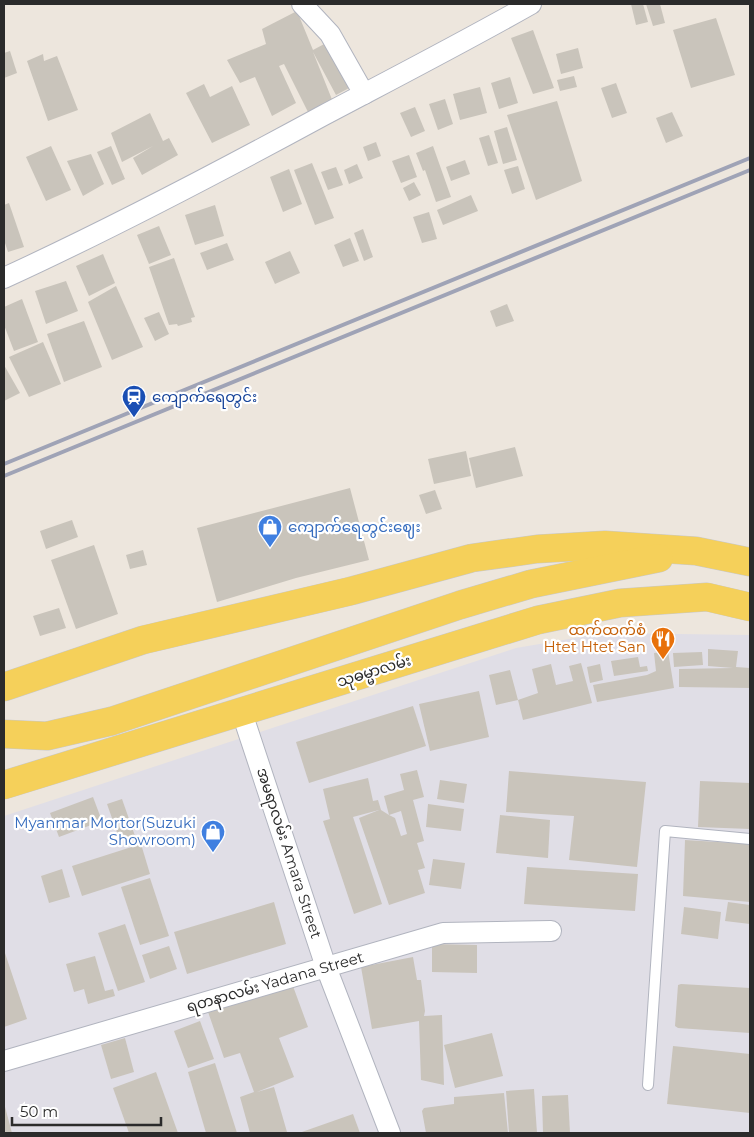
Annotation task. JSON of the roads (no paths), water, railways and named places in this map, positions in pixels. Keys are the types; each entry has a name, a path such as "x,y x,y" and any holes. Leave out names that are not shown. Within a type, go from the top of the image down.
{"main road":[{"path":"4,687 142,640 351,591 472,558 537,549 606,544 696,551 750,562"},
{"path":"4,734 47,736 112,721 460,605 531,584 696,551"},
{"path":"531,584 626,577 664,584 707,597"},
{"name":"သုဓမ္မာလမ်း","path":"4,785 538,620 620,603 707,597 750,607"}],"street":[{"path":"302,4 330,34 364,94"},
{"path":"4,278 65,250 429,62 531,4"},
{"name":"အမရာလမ်း Amara Street","path":"242,713 326,967 390,1133"},
{"name":"ရတနာလမ်း Yadana Street","path":"4,1061 443,933 551,931"}],"lane":[{"path":"648,1086 665,831 750,839"}],"railway":[{"path":"4,464 750,158"},
{"path":"4,476 750,170"}],"place":[{"name":"ကျောက်ရေတွင်း","path":"134,418"},
{"name":"ကျောက်ရေတွင်းဈေး","path":"270,548"},
{"name":"ထက်ထက်စံ Htet Htet San","path":"663,660"},
{"name":"Myanmar Mortor(Suzuki Showroom)","path":"213,853"}]}
